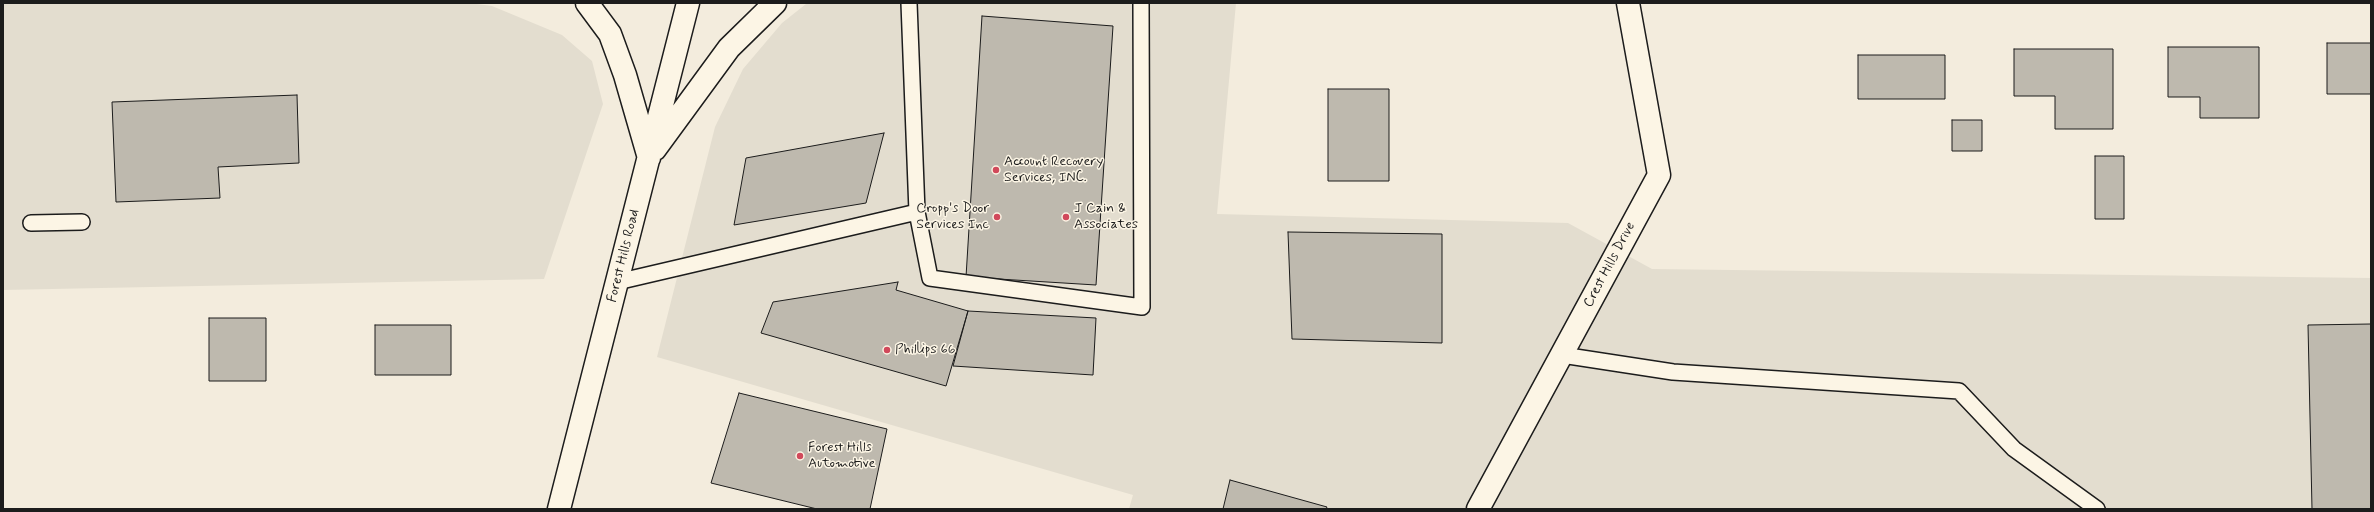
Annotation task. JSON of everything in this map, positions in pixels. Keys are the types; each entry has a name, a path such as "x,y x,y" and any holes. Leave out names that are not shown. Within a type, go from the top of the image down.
{"street":[{"path":"587,3 610,34 625,75 649,158"},
{"name":"Forest Hills Road","path":"559,509 688,3"},
{"path":"649,158 729,48 775,3"},
{"name":"Crest Hills Drive","path":"1478,509 1659,175 1628,3"}],"lane":[{"path":"909,3 917,212 930,278 1142,308 1141,3"},
{"path":"617,282 917,212"},
{"path":"31,223 82,222"},
{"path":"1562,355 1673,372 1958,391 2014,450 2097,509"}],"shaded area":[{"path":"3,3 469,3 492,6 562,35 592,61 603,104 544,279 3,290"},
{"path":"1236,3 1217,214 1568,223 1652,269 2371,278 2371,509 1129,509 1133,495 657,357 715,127 743,69 782,23 806,4"}],"building":[{"path":"982,16 1113,26 1096,285 966,277"},
{"path":"2327,43 2371,43 2371,94 2327,94"},
{"path":"2168,47 2259,47 2259,118 2200,118 2200,97 2168,97"},
{"path":"2014,49 2113,49 2113,129 2055,129 2055,96 2014,96"},
{"path":"1858,55 1945,55 1945,99 1858,99"},
{"path":"1328,89 1389,89 1389,181 1328,181"},
{"path":"297,95 299,163 218,167 220,198 116,202 112,102"},
{"path":"1952,120 1982,120 1982,151 1952,151"},
{"path":"884,133 866,203 734,225 746,158"},
{"path":"2095,156 2124,156 2124,219 2095,219"},
{"path":"1288,232 1442,234 1442,343 1292,339"},
{"name":"Phillips 66","path":"898,282 896,290 968,311 946,386 761,333 773,302"},
{"path":"968,311 1096,318 1093,375 953,366"},
{"path":"209,318 266,318 266,381 209,381"},
{"path":"2371,324 2371,509 2312,509 2308,325"},
{"path":"375,325 451,325 451,375 375,375"},
{"name":"Forest Hills Automotive","path":"739,393 887,429 870,509 817,509 711,483"},
{"path":"1230,480 1327,507 1326,509 1223,509"}],"place":[{"name":"Account Recovery Services, INC.","path":"996,170"},
{"name":"Cropp's Door Services Inc","path":"997,217"},
{"name":"J Cain & Associates","path":"1066,217"},
{"name":"Phillips 66","path":"887,350"},
{"name":"Forest Hills Automotive","path":"800,456"}]}
